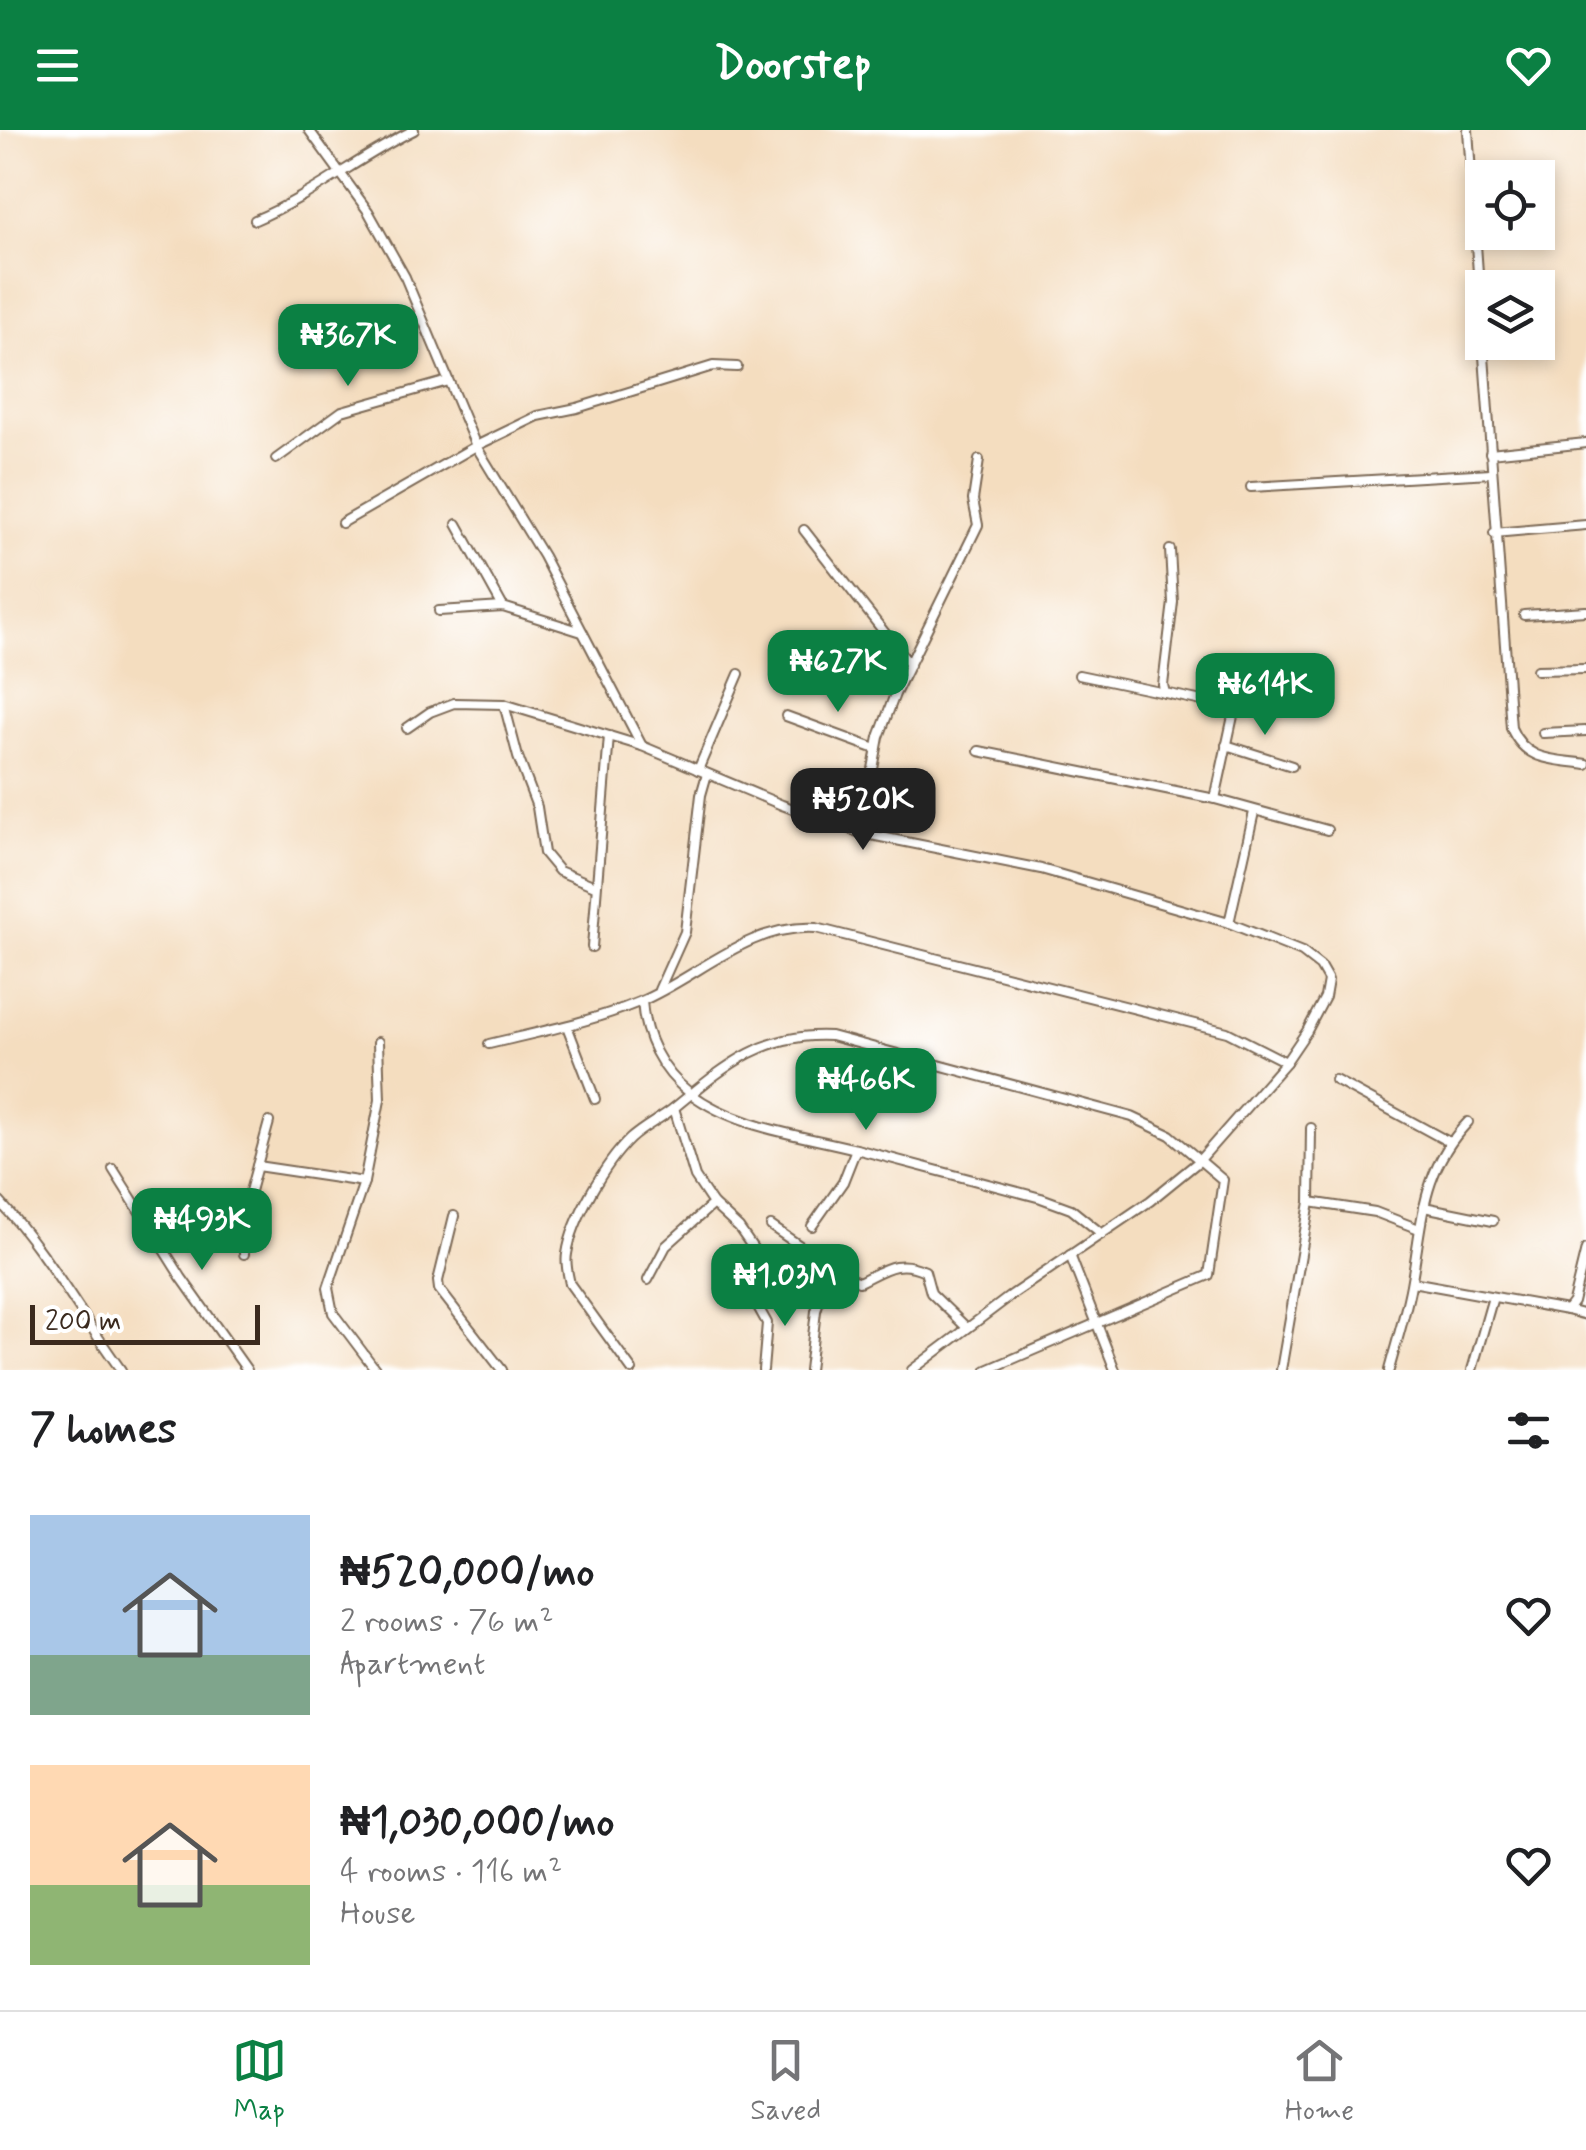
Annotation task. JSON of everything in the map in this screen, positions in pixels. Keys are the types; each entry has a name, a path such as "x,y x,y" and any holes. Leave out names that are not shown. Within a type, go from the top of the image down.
{"street":[{"path":"308,130 368,210 405,277 476,446 543,556 642,746"},
{"path":"255,220 342,175 377,148 414,130"},
{"path":"1468,130 1478,270"},
{"path":"1484,360 1511,728 1518,744 1531,755 1586,764"},
{"path":"342,522 476,446 538,416 714,366 737,367"},
{"path":"276,459 342,411 448,381"},
{"path":"1490,453 1586,443"},
{"path":"861,834 876,749 895,694 978,525 973,500 978,460"},
{"path":"1251,487 1491,473"},
{"path":"456,524 502,607"},
{"path":"1494,533 1586,525"},
{"path":"804,530 910,666"},
{"path":"1164,693 1173,602 1170,550"},
{"path":"439,611 502,607 582,632"},
{"path":"1524,615 1586,610"},
{"path":"1538,670 1586,668"},
{"path":"659,990 685,932 702,772 738,674"},
{"path":"1080,675 1231,709 1289,708"},
{"path":"407,728 454,702 504,704 642,746 861,834 1042,869 1230,923 1302,952 1320,966 1328,980 1325,997 1286,1062 1198,1162 1150,1201 912,1370"},
{"path":"504,704 518,757 538,806 544,854 559,872 595,886"},
{"path":"1215,799 1233,716 1231,709"},
{"path":"786,716 876,749"},
{"path":"1543,733 1586,730"},
{"path":"592,946 609,736"},
{"path":"1226,746 1292,766"},
{"path":"980,752 1215,799 1326,830"},
{"path":"1230,923 1254,812"},
{"path":"489,1044 567,1026 642,1001 746,942 796,927 816,928 1227,1032 1286,1062"},
{"path":"642,1001 646,1034 657,1054 690,1093 747,1122 1041,1198 1071,1209 1102,1234"},
{"path":"567,1026 594,1099"},
{"path":"632,1370 570,1284 567,1253 598,1179 629,1140 713,1074 760,1048 803,1034 831,1036 1132,1117 1170,1135 1223,1180 1209,1275 988,1370"},
{"path":"376,1370 332,1313 328,1288 364,1182 380,1100 378,1042"},
{"path":"1336,1080 1449,1142"},
{"path":"674,1108 696,1177 713,1204 739,1228 755,1252"},
{"path":"244,1254 243,1219 269,1122"},
{"path":"1389,1370 1412,1282 1427,1188 1449,1142 1468,1122"},
{"path":"1281,1370 1310,1202 1310,1128"},
{"path":"812,1226 843,1182 856,1150"},
{"path":"257,1166 364,1182"},
{"path":"113,1169 247,1370"},
{"path":"0,1202 38,1245 121,1370"},
{"path":"1310,1202 1375,1212 1419,1229"},
{"path":"648,1280 666,1246 713,1204"},
{"path":"1424,1207 1494,1220"},
{"path":"454,1216 439,1290 502,1370"},
{"path":"771,1226 828,1268 860,1282 886,1266 902,1263 925,1271 931,1294 967,1328"},
{"path":"1567,1310 1573,1302 1586,1249"},
{"path":"1070,1255 1116,1370"},
{"path":"809,1370 816,1311 828,1268"},
{"path":"1412,1282 1586,1315"},
{"path":"1472,1370 1493,1296"},
{"path":"757,1304 767,1323 763,1370"}]}
